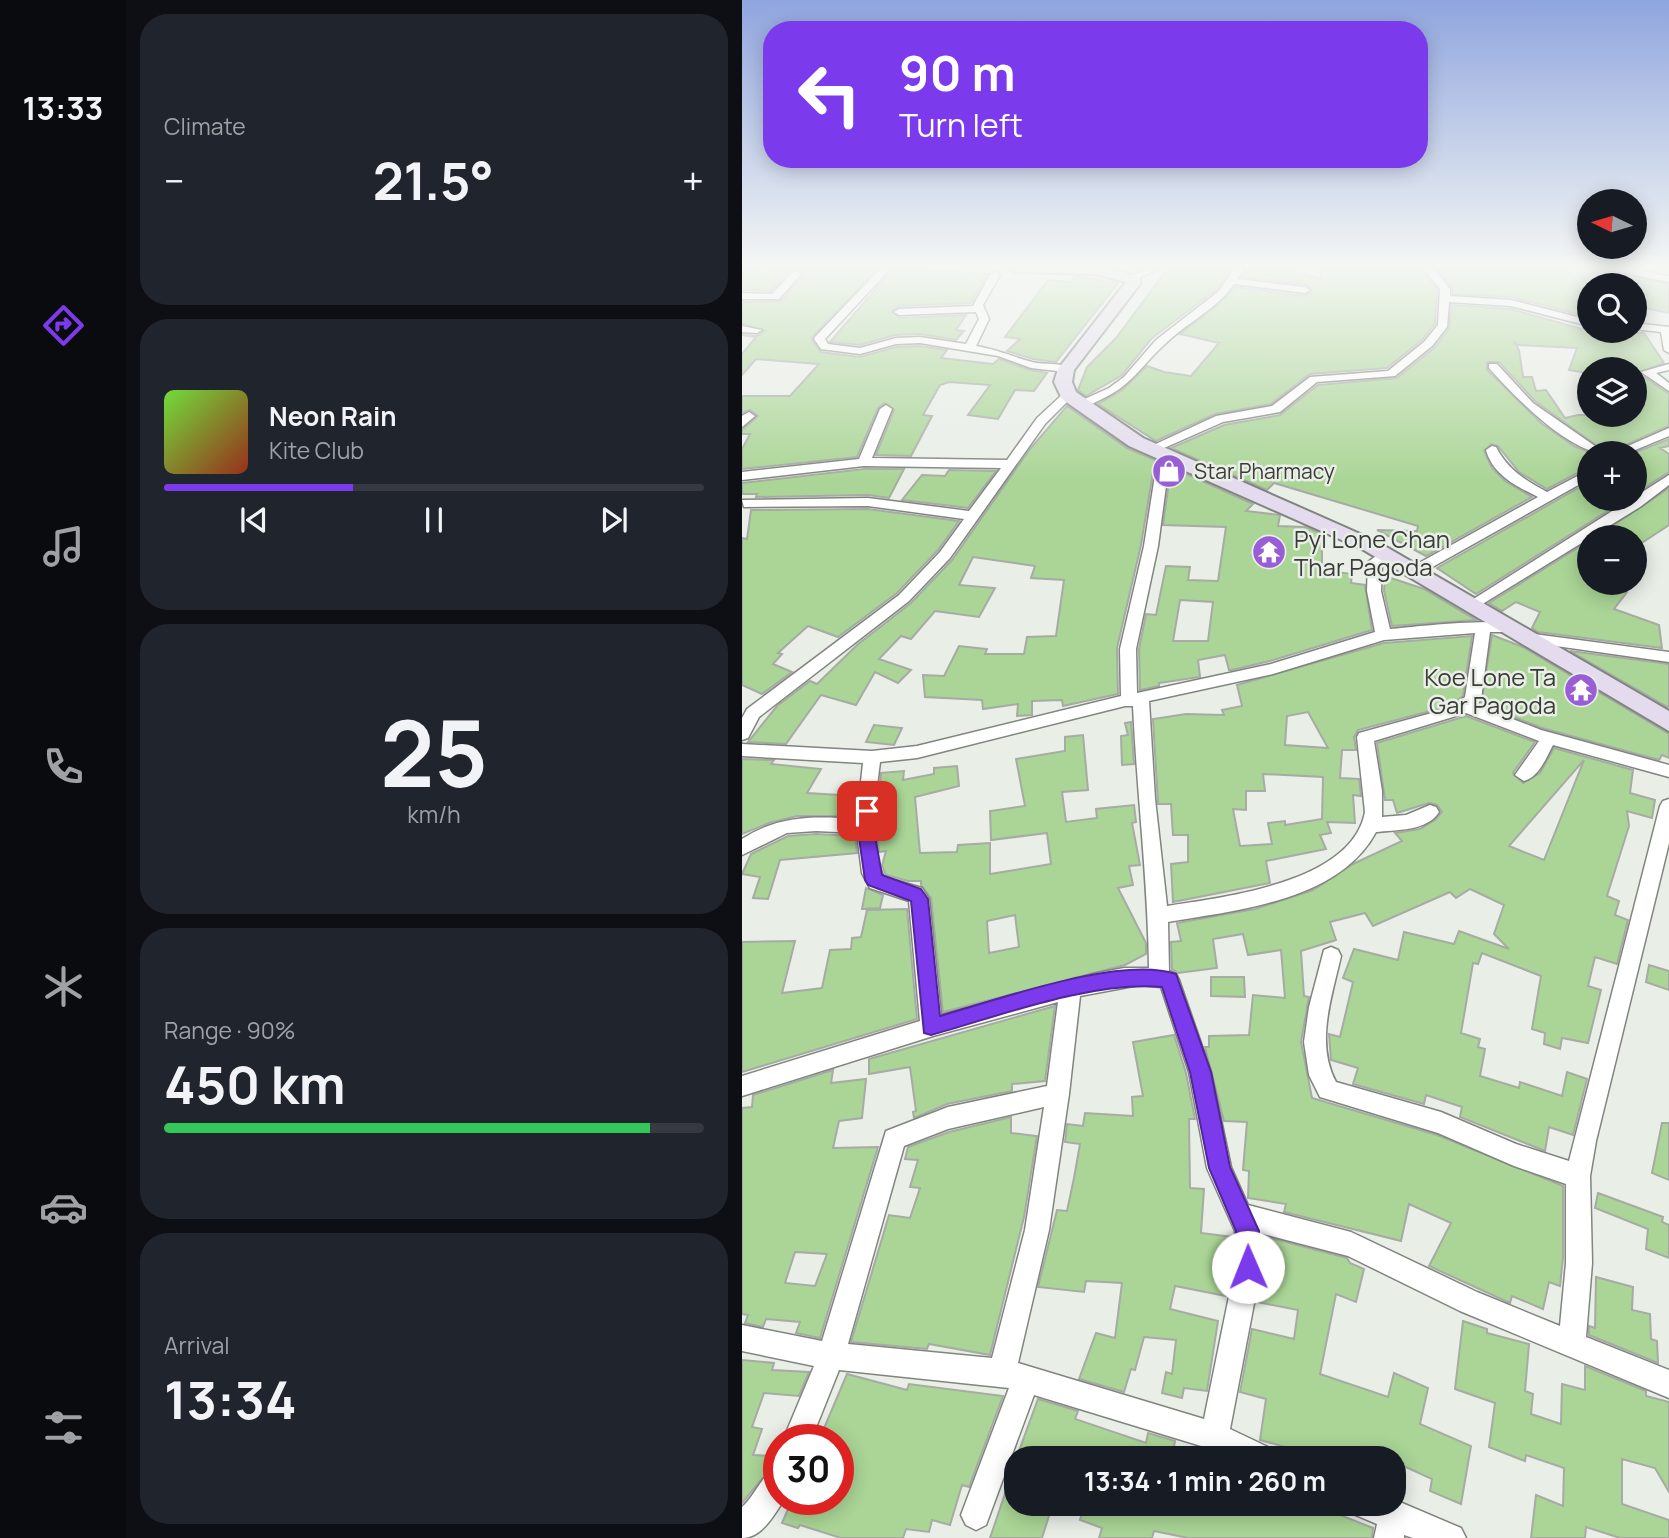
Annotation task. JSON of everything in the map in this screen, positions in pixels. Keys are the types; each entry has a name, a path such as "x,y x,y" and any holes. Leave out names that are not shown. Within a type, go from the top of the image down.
{"street":[{"path":"820,340 825,347 860,351 906,340"},
{"path":"914,340 1000,353 1031,365 1066,369"},
{"path":"970,348 974,340"},
{"path":"1090,340 1066,369 1063,382 1075,399 1157,453 1316,519 1384,554 1669,722"},
{"path":"742,734 747,708 848,644 904,598 945,555 1041,421 1075,399 1128,379 1163,340"},
{"path":"1157,453 1220,419 1276,409 1314,379 1391,374 1430,340"},
{"path":"1493,366 1529,405 1582,441"},
{"path":"1669,367 1647,372 1669,388"},
{"path":"864,462 886,409"},
{"path":"1647,441 1669,432"},
{"path":"1492,450 1493,457 1503,469 1549,498"},
{"path":"1157,453 1151,546 1128,649 1158,916 1159,977"},
{"path":"742,476 864,462 1011,464"},
{"path":"1471,605 1635,504 1669,479"},
{"path":"1415,571 1577,481"},
{"path":"743,505 868,502 974,516"},
{"path":"1383,635 1373,577 1375,562 1384,554"},
{"path":"1158,916 1288,889 1314,878 1352,852 1371,825 1374,807 1365,737 1456,712 1473,699 1483,627"},
{"path":"742,750 872,757 938,748 1072,712 1273,669 1383,635 1483,627 1669,657"},
{"path":"1464,706 1549,737 1669,771"},
{"path":"1524,775 1549,737"},
{"path":"872,757 866,827 874,880 915,894 919,899 931,1027"},
{"path":"1572,1345 1578,1263 1578,1176 1640,913 1669,806"},
{"path":"1371,825 1409,822 1430,812"},
{"path":"742,848 763,832 785,824 866,827"},
{"path":"1331,956 1314,1040 1322,1080 1328,1090 1441,1123 1514,1155 1578,1176"},
{"path":"742,1086 931,1027 1070,990 1134,976 1159,977 1171,982 1190,1035 1219,1168 1247,1231 1248,1267 1215,1436"},
{"path":"976,1515 1014,1377 1058,1094 1070,990"},
{"path":"803,1424 831,1356 894,1139 902,1133 957,1117 1058,1094"},
{"path":"1242,1216 1351,1244 1469,1302 1669,1384"},
{"path":"742,1338 831,1356 1014,1377 1215,1436 1235,1446"},
{"path":"742,1527 763,1507"},
{"path":"1391,1526 1451,1538"}],"building":[{"path":"754,340 812,340 821,352 860,357 896,347 920,346 947,350 941,358 993,364 999,359 1047,373 1034,391 1015,390 998,419 968,415 990,385 949,382 940,385 923,415 932,416 911,456 876,455 894,410 885,403 878,408 857,457 742,469 742,449 750,434 742,434 742,430 758,416 750,410 742,413 742,396 790,396 819,364 756,359 742,375 742,354"},
{"path":"832,340 878,340 860,345 830,342"},
{"path":"1019,340 1073,340 1056,362 1033,359 1007,351"},
{"path":"1114,340 1151,340 1122,375 1086,396 1078,390 1087,367"},
{"path":"1205,340 1422,340 1387,368 1310,374 1271,404 1215,414 1156,441 1098,404 1121,391 1147,366 1191,376 1219,343"},
{"path":"1440,340 1577,340 1577,343 1647,343 1649,340 1664,363 1647,370 1647,357 1577,357 1577,371 1569,370 1577,348 1518,345 1514,342 1519,350 1523,377 1532,377 1536,391 1546,390 1565,418 1577,415 1577,427 1647,427 1647,379 1669,394 1669,426 1635,441 1590,441 1535,401 1499,362 1487,362 1487,370 1541,423 1577,447 1577,473 1547,489 1519,472 1498,446 1491,444 1484,451 1492,468 1505,481 1532,497 1426,556 1377,530 1417,531 1418,526 1274,483 1267,490 1171,448 1224,425 1280,415 1318,385 1397,378"},
{"path":"1067,406 1127,448 1155,460 1141,545 1117,648 1118,694 1063,706 1062,700 1032,701 1032,715 1017,716 1018,704 983,709 982,700 925,697 923,675 944,676 959,646 987,649 985,654 1024,654 1027,637 1056,636 1064,580 1031,578 1035,566 973,557 959,585 995,588 979,617 935,611 911,639 901,636 879,659 911,670 898,683 875,672 856,705 821,695 786,744 748,742 777,706 810,681 817,684 857,645 911,603 952,560 1030,449"},
{"path":"1669,439 1669,446 1660,448 1669,454 1669,472 1647,486 1647,448"},
{"path":"1171,467 1253,504 1246,511 1280,515 1278,526 1306,527 1322,534 1322,570 1352,574 1351,583 1365,585 1372,630 1232,670 1229,670 1225,655 1198,660 1200,677 1159,683 1159,686 1140,690 1139,649 1146,614 1156,615 1166,566 1190,567 1188,580 1218,581 1226,527 1163,525","holes":["1180,600 1213,602 1208,641 1173,641"]},
{"path":"864,469 904,469 889,498 868,495 756,497 757,494 742,494 742,483"},
{"path":"949,470 996,471 968,508 902,500 922,475 945,476"},
{"path":"1669,488 1669,525 1647,539 1647,525 1614,525 1635,511 1647,511 1647,503"},
{"path":"1577,489 1577,511 1608,511 1586,525 1577,525 1577,530 1476,594 1437,568"},
{"path":"868,509 959,521 938,550 897,593 838,637 808,626 778,653 782,654 773,664 792,672 762,694 742,685 742,538 747,539 751,510"},
{"path":"1577,548 1577,595 1625,595 1614,609 1659,625 1662,648 1538,632 1532,628 1540,612 1516,602 1502,611 1489,603"},
{"path":"1385,576 1424,589 1476,620 1392,626 1384,591"},
{"path":"1492,635 1523,647 1669,734 1669,758 1662,755 1659,760 1542,728 1481,704"},
{"path":"1472,636 1463,696 1449,706 1358,730 1354,737 1356,750 1342,750 1340,778 1359,779 1361,796 1353,795 1355,823 1327,822 1331,833 1320,835 1326,849 1266,861 1270,883 1173,902 1171,864 1188,862 1188,835 1173,835 1171,804 1158,804 1153,719 1186,714 1224,715 1222,710 1242,706 1237,685 1384,643","holes":["1308,712 1328,748 1285,745 1287,716","1263,774 1323,777 1322,819 1285,825 1285,821 1268,823 1272,844 1240,846 1233,809 1246,810 1246,791 1265,791"]},
{"path":"1570,651 1669,664 1669,708"},
{"path":"1466,716 1535,742 1513,773 1523,783 1540,773 1554,748 1633,770 1630,793 1655,800 1652,818 1627,811 1629,826 1607,896 1619,901 1615,915 1628,920 1617,964 1595,957 1588,986 1601,990 1588,1043 1562,1038 1560,1049 1544,1044 1545,1033 1532,1029 1541,976 1482,953 1478,964 1473,963 1461,1033 1480,1039 1478,1047 1485,1049 1480,1076 1519,1088 1520,1082 1562,1096 1567,1072 1587,1079 1573,1135 1549,1127 1545,1151 1460,1117 1462,1107 1426,1095 1424,1104 1353,1084 1358,1068 1331,1060 1329,1034 1340,1037 1353,982 1343,978 1354,949 1398,960 1404,932 1454,944 1459,931 1509,949 1494,934 1504,905 1470,889 1456,898 1450,892 1373,926 1365,913 1330,922 1336,940 1301,951 1304,996 1309,997 1301,1042 1312,1098 1437,1135 1563,1186 1563,1258 1560,1286 1549,1282 1543,1309 1512,1296 1510,1303 1429,1266 1451,1223 1409,1204 1401,1241 1284,1212 1286,1204 1248,1198 1249,1171 1243,1170 1247,1122 1224,1121 1205,1047 1209,1047 1209,1036 1249,1035 1253,995 1285,998 1281,950 1248,955 1243,934 1213,939 1217,968 1178,973 1172,969 1171,942 1181,941 1177,923 1255,909 1313,890 1353,864 1402,841 1395,833 1420,829 1435,820 1442,812 1437,805 1429,803 1397,813 1393,800 1385,800 1377,743","holes":["1584,760 1544,860 1509,846"]},
{"path":"1131,722 1134,764 1122,765 1121,736 1128,735 1125,723"},
{"path":"874,725 902,728 894,745 866,742"},
{"path":"1083,735 1088,790 1062,792 1066,822 1097,818 1096,809 1134,805 1136,822 1132,823 1140,865 1129,866 1133,885 1118,888 1146,943 1146,954 1125,965 943,1012 931,898 921,881 908,881 886,875 882,866 886,851 879,852 877,837 881,773 904,771 903,780 934,774 934,768 957,766 959,786 915,797 920,853 957,852 958,845 990,843 990,874 1051,864 1047,833 991,840 990,811 1025,806 1016,759 1065,751 1065,737","holes":["1015,915 1019,947 989,953 987,921"]},
{"path":"742,759 774,760 771,764 821,769 807,793 857,796 855,816 797,816 742,834"},
{"path":"788,836 855,836 857,853 780,860 768,899 753,898 760,877 742,874 751,854"},
{"path":"866,888 883,895 880,908 862,909"},
{"path":"907,909 917,1019 742,1072 742,942 795,941 782,993 822,988 830,950 851,949 852,938 861,937 867,910"},
{"path":"1649,965 1669,971 1669,990 1646,982"},
{"path":"1211,977 1244,977 1245,997 1211,996"},
{"path":"1055,1006 1045,1081 1012,1084 1012,1091 947,1104 914,1118 913,1112 916,1111 910,1067 869,1074 869,1059"},
{"path":"1174,1035 1186,1073 1195,1119 1189,1119 1190,1188 1204,1189 1201,1233 1232,1237 1232,1267 1226,1296 1175,1286 1170,1309 1218,1321 1207,1391 1184,1388 1182,1398 1162,1393 1166,1372 1172,1374 1176,1340 1144,1337 1135,1370 1131,1369 1124,1392 1079,1379 1096,1333 1115,1338 1122,1283 1086,1281 1084,1292 1038,1287 1057,1210 1067,1211 1074,1178 1080,1144 1065,1142 1067,1124 1083,1126 1085,1113 1133,1116 1132,1097 1143,1096 1133,1042"},
{"path":"833,1070 831,1083 866,1079 862,1118 839,1121 833,1148 878,1147 820,1338 796,1333 800,1322 766,1319 763,1327 745,1323 748,1315 742,1314 742,1108 752,1107 753,1095","holes":["795,1252 827,1254 815,1286 785,1283"]},
{"path":"1011,1117 1011,1133 1037,1136 1024,1217 990,1355 929,1344 927,1349 851,1342 889,1215 910,1218 920,1188 910,1187 918,1160 905,1159 908,1147 949,1132"},
{"path":"1662,1123 1669,1123 1669,1180 1652,1173"},
{"path":"1598,1193 1663,1217 1662,1222 1669,1225 1669,1258 1646,1249 1648,1229 1595,1208"},
{"path":"1262,1236 1347,1258 1350,1263 1364,1269 1356,1302 1336,1294 1320,1374 1388,1397 1394,1373 1428,1388 1420,1424 1471,1446 1461,1504 1430,1491 1432,1479 1406,1467 1406,1446 1282,1446 1260,1440 1266,1399 1240,1392 1252,1329 1294,1339 1298,1310 1257,1302 1264,1267"},
{"path":"1596,1277 1633,1287 1632,1310 1650,1314 1651,1339 1657,1341 1658,1363 1589,1335 1589,1326 1595,1328"},
{"path":"1463,1321 1487,1329 1487,1333 1529,1344 1525,1391 1533,1394 1531,1414 1561,1424 1562,1384 1585,1390 1585,1366 1646,1391 1646,1396 1669,1402 1669,1492 1655,1468 1622,1459 1622,1504 1669,1520 1669,1538 1620,1538 1586,1527 1585,1538 1531,1538 1536,1495 1563,1506 1564,1468 1526,1455 1525,1461 1489,1447 1495,1403 1455,1389"},
{"path":"742,1360 774,1363 772,1370 809,1372 799,1396 764,1393 752,1427 762,1429 753,1455 763,1456 763,1477 742,1503"},
{"path":"847,1374 907,1390 909,1384 1003,1396 969,1487 962,1485 950,1525 932,1520 929,1532 906,1529 903,1538 841,1538 800,1525 798,1528 782,1523 785,1515 854,1515 854,1424 826,1424"},
{"path":"1038,1399 1078,1411 1075,1419 1146,1443 1148,1433 1175,1441 1174,1446 1021,1446"},
{"path":"1004,1497 1004,1516 1049,1516 1042,1538 990,1538"},
{"path":"1081,1516 1343,1516 1373,1528 1372,1538 1188,1538 1154,1531 1152,1538 1099,1538 1102,1528 1080,1520"}],"place":[{"name":"Star Pharmacy","path":"1169,471"},
{"name":"Pyi Lone Chan Thar Pagoda","path":"1269,552"},
{"name":"Koe Lone Ta Gar Pagoda","path":"1581,690"}],"route":[{"path":"867,811 866,831 874,880 915,894 919,899 931,1027 1090,984 1134,976 1159,977 1171,982 1200,1072 1219,1168 1247,1231 1248,1267"}]}
